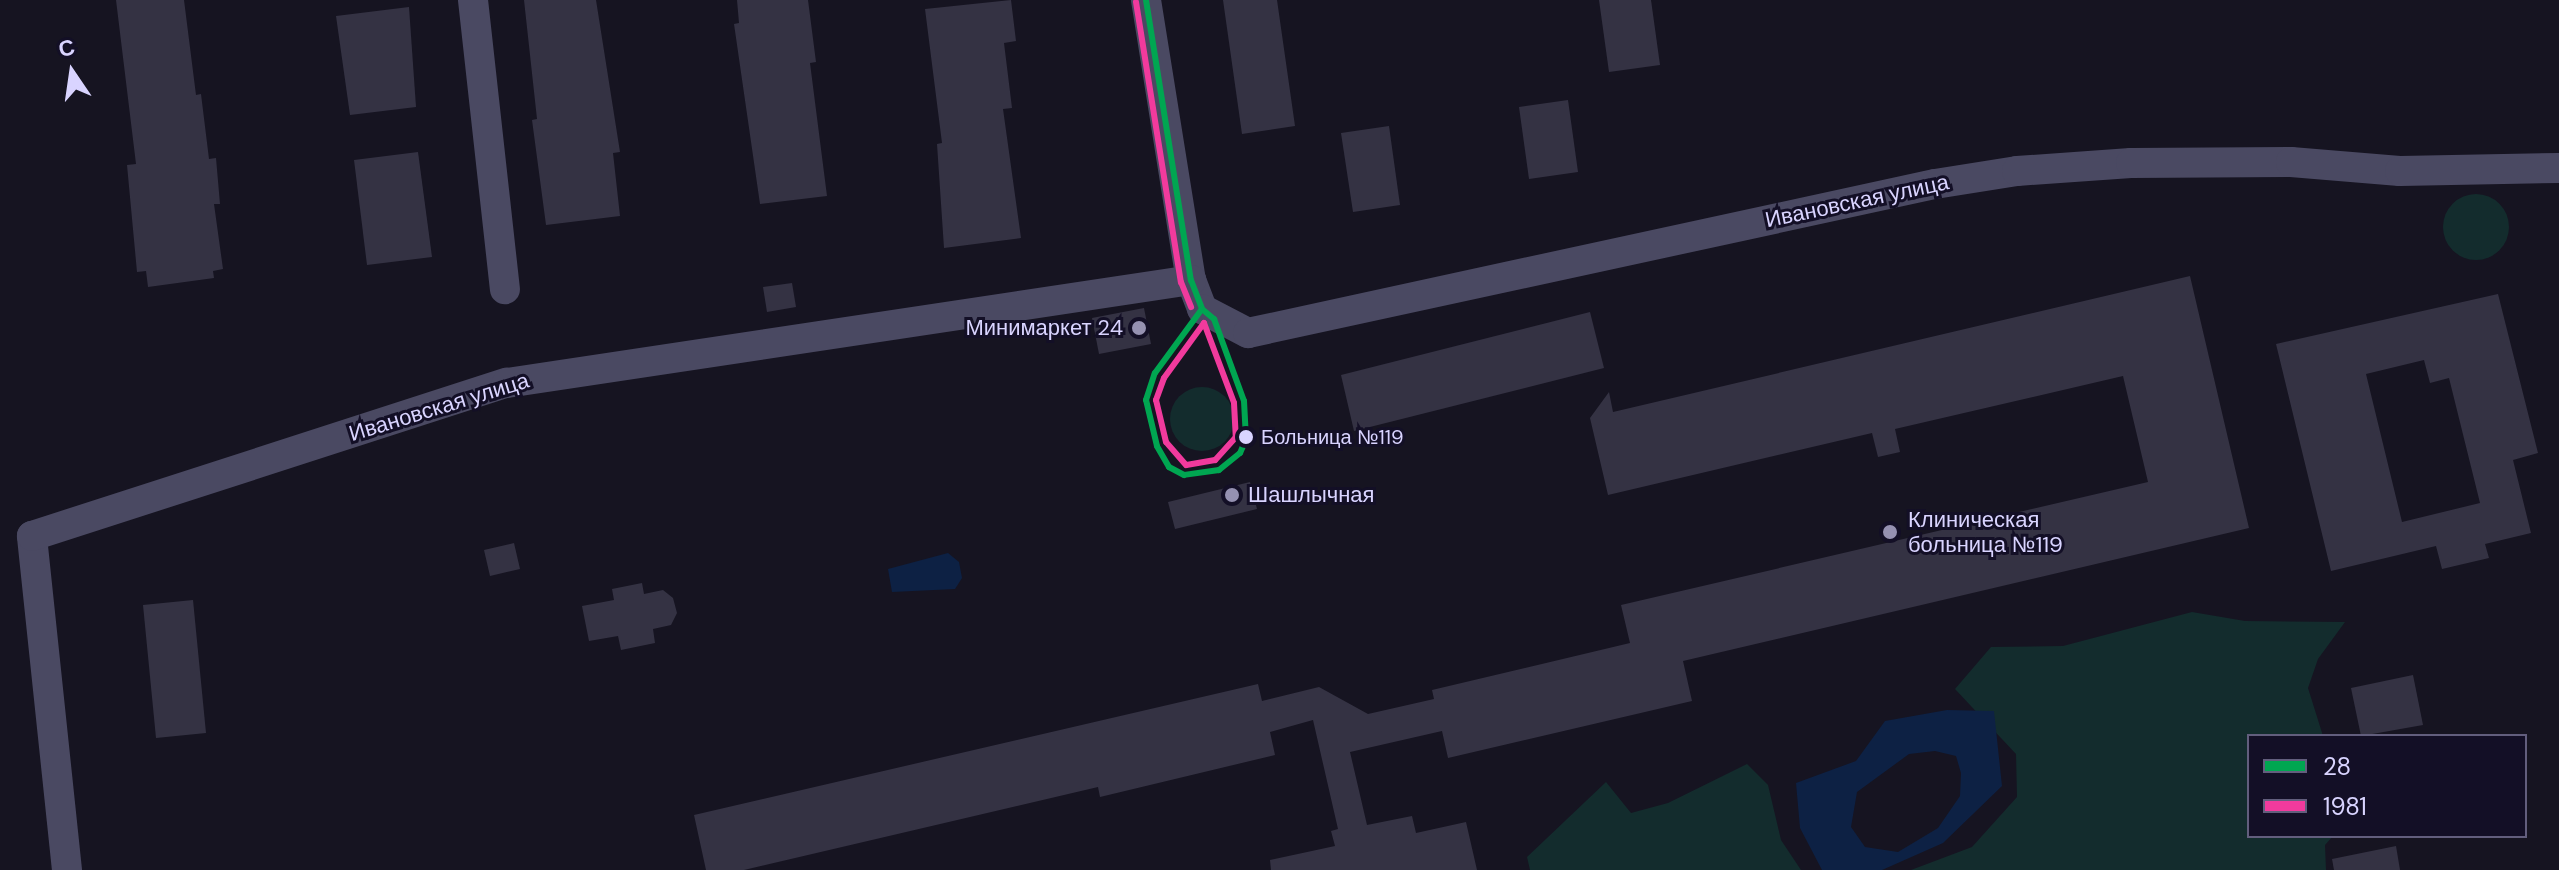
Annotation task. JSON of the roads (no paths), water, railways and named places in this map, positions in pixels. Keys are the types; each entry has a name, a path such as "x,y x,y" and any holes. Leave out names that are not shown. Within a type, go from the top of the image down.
{"street":[{"path":"473,0 505,289"},
{"name":"Ивановская улица","path":"1146,0 1191,280 1202,309 1248,333 1935,184 2017,171 2259,162 2400,171 2559,168"},
{"name":"Ивановская улица","path":"67,870 32,536 507,383 1191,280"}],"water":[{"path":"948,553 959,562 962,578 955,589 892,592 888,569"},
{"path":"1947,710 1994,711 2002,786 1943,843 1882,870 1822,870 1800,828 1796,783 1856,761 1885,721","holes":["1935,751 1956,756 1961,773 1960,796 1938,828 1898,852 1865,847 1851,827 1857,792 1909,754"]}],"place":[{"name":"Минимаркет 24","path":"1139,328"},
{"name":"Больница №119","path":"1246,437"},
{"name":"Шашлычная","path":"1232,495"},
{"name":"Клиническая больница №119","path":"1890,532"}]}
